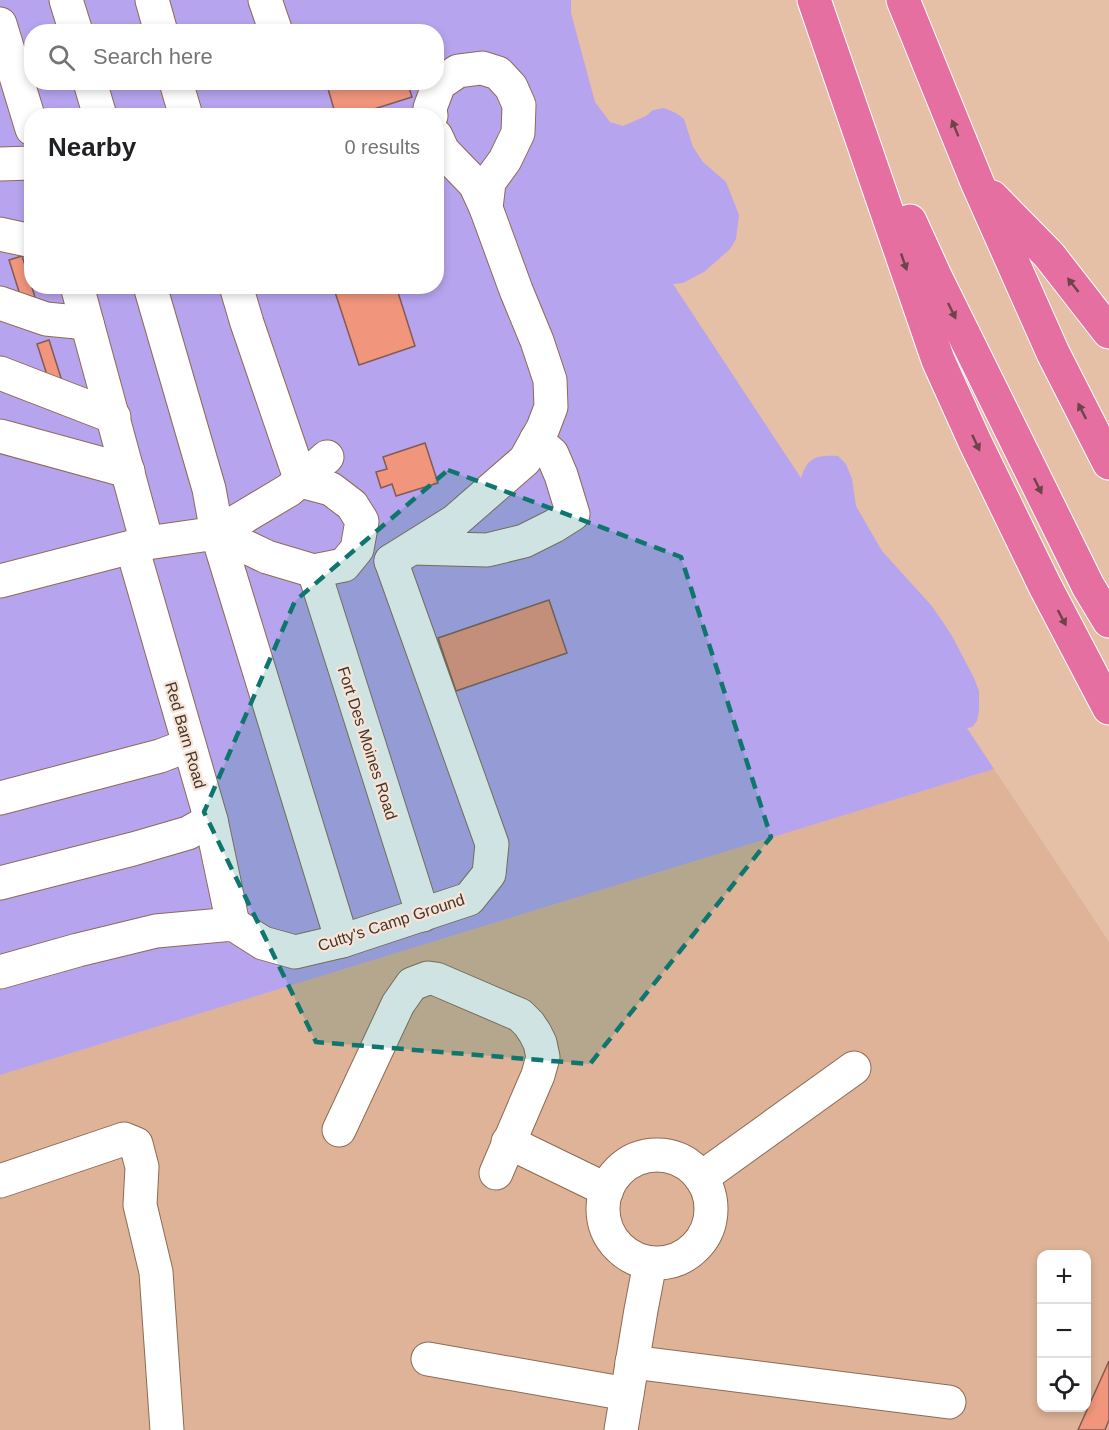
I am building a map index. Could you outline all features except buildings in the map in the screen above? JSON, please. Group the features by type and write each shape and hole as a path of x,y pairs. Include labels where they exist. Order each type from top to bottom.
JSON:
{"highway":[{"path":"903,0 977,182 1053,353 1109,463"},
{"path":"819,14 936,278 1088,586 1109,621"},
{"path":"819,14 938,360 1045,586 1109,708"},
{"path":"977,182 1049,255 1109,332"}],"street":[{"path":"66,0 74,24"},
{"path":"152,0 159,24"},
{"path":"265,0 273,24"},
{"path":"0,24 19,113"},
{"path":"444,81 458,71 482,68 498,73 511,87 519,105 518,133 505,160 489,182 486,208"},
{"path":"92,90 98,108"},
{"path":"178,90 184,108"},
{"path":"430,108 437,90"},
{"path":"402,554 455,521 525,460 552,407 550,380 486,208 475,184 444,153"},
{"path":"0,164 24,163"},
{"path":"0,234 24,238"},
{"name":"Red Barn Road","path":"79,294 129,471 140,545 189,745 211,820 233,924"},
{"path":"152,294 209,489 218,533 342,941"},
{"path":"238,294 302,481"},
{"path":"0,303 46,319 87,322"},
{"path":"0,373 114,417"},
{"path":"0,436 129,471"},
{"path":"357,549 402,554 487,550 524,541 554,526 573,514 552,454 536,440"},
{"path":"0,581 112,551 218,533 302,481 327,457"},
{"path":"218,533 267,557 314,571 344,564 357,549 362,521 352,504 331,489 302,481"},
{"name":"Cutty's Camp Ground","path":"233,924 263,943 295,952 342,941 469,899 489,874 492,844 402,554"},
{"name":"Fort Des Moines Road","path":"314,571 423,915"},
{"path":"0,798 160,756 189,745"},
{"path":"0,883 188,833 211,820"},
{"path":"0,972 78,950 156,932 233,924"},
{"path":"339,1130 398,1004 412,984 428,978 436,979 520,1015 536,1033 540,1043 543,1057 538,1075 496,1173"},
{"path":"701,1178 854,1068"},
{"path":"0,1181 124,1139 136,1144 142,1167 140,1205 156,1272 167,1430"},
{"path":"508,1142 607,1190"},
{"path":"665,1156 679,1160 701,1178 709,1194 711,1212 703,1237 685,1256 668,1262 650,1263 638,1260 628,1254 611,1237 604,1214 607,1190 614,1177 636,1159 665,1156"},
{"path":"621,1430 650,1263"},
{"path":"428,1359 629,1378 949,1402"}],"highlighted area":[{"path":"448,470 681,557 771,837 590,1064 316,1042 204,812 295,601"}],"shaded area":[{"path":"0,0 571,0 571,13 595,102 610,122 623,126 646,116 653,110 664,108 676,113 684,119 693,147 703,162 726,182 739,215 736,239 730,249 704,272 683,283 673,284 801,478 810,462 818,457 838,456 846,464 852,479 856,506 882,551 931,605 952,636 974,678 979,691 979,710 977,721 972,727 967,728 994,769 0,1075"},
{"path":"994,769 1109,942 1109,1430 0,1430 0,1075"}]}
